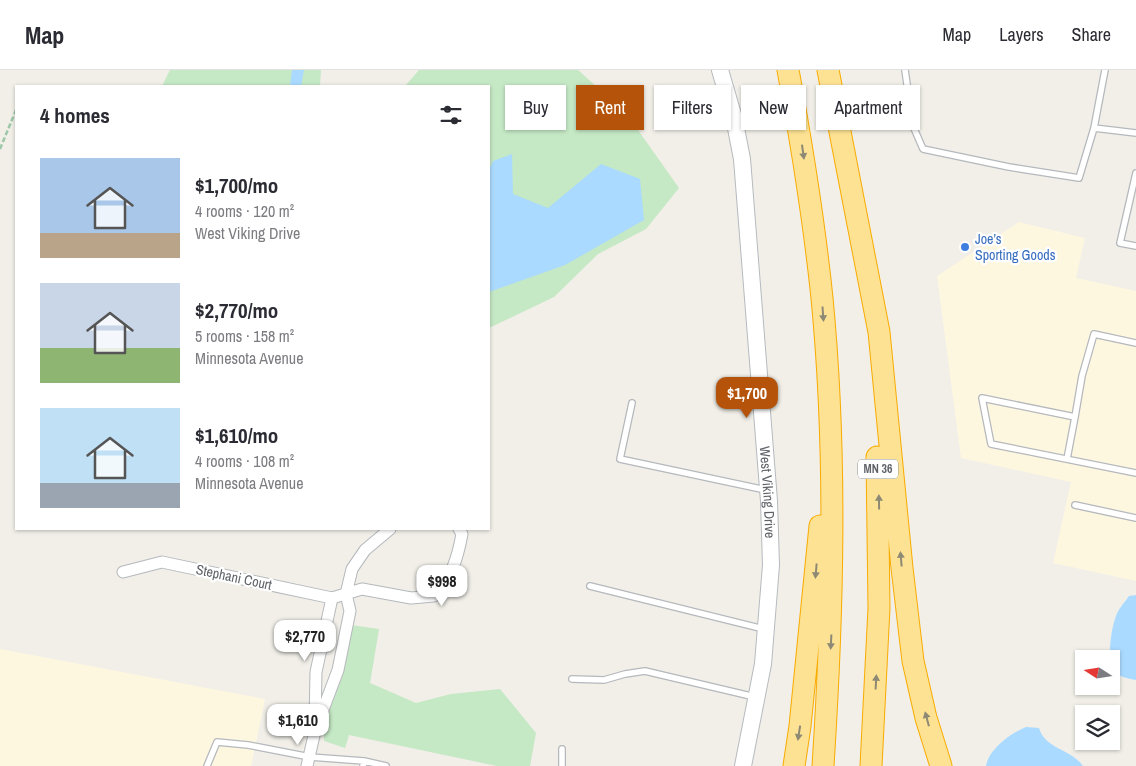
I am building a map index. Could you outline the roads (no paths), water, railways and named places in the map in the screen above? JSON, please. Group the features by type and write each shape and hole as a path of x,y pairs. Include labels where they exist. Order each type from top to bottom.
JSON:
{"highway":[{"path":"788,70 813,221 822,298 828,401 832,493 832,590 824,766"},
{"name":"MN 36","path":"828,70 847,173 866,304 879,475 879,608 871,766"},
{"path":"847,173 879,332 902,568 914,661 926,718 941,766"},
{"path":"794,766 800,726 819,541 828,401"}],"street":[{"name":"West Viking Drive","path":"720,70 734,118 742,160 768,491 771,565 766,630 757,697 742,766"},
{"path":"308,761 315,731 340,661 350,611 346,594 352,569 365,550 389,530"},
{"name":"Stephani Court","path":"123,572 162,562 332,598 362,589 411,598 434,596 446,581 457,562 462,534 460,530"},
{"path":"315,731 316,672 332,598"}],"lane":[{"path":"905,70 913,126 923,149 1009,167 1079,178 1094,128 1105,70"},
{"path":"1094,128 1136,133"},
{"path":"1136,173 1120,243 1136,246"},
{"path":"1067,459 1082,376 1094,334 1136,343"},
{"path":"1075,417 982,398 991,444 1136,474"},
{"path":"632,403 620,459 768,491"},
{"path":"1075,505 1136,518"},
{"path":"590,586 766,630"},
{"path":"572,679 604,680 645,671 757,697"},
{"path":"207,766 217,742 248,745 308,761 386,766"},
{"path":"562,749 562,766"}],"water":[{"path":"292,70 304,70 301,85 290,85"},
{"path":"512,154 513,194 548,208 601,164 640,179 644,220 565,265 490,292 490,168 493,161"},
{"path":"1136,595 1136,680 1120,675 1120,650 1110,650 1112,629 1117,613 1129,596"},
{"path":"1026,727 1039,728 1042,735 1052,745 1078,760 1083,766 986,766 991,754 1002,742"}],"place":[{"name":"Joe’s Sporting Goods","path":"965,247"}]}
